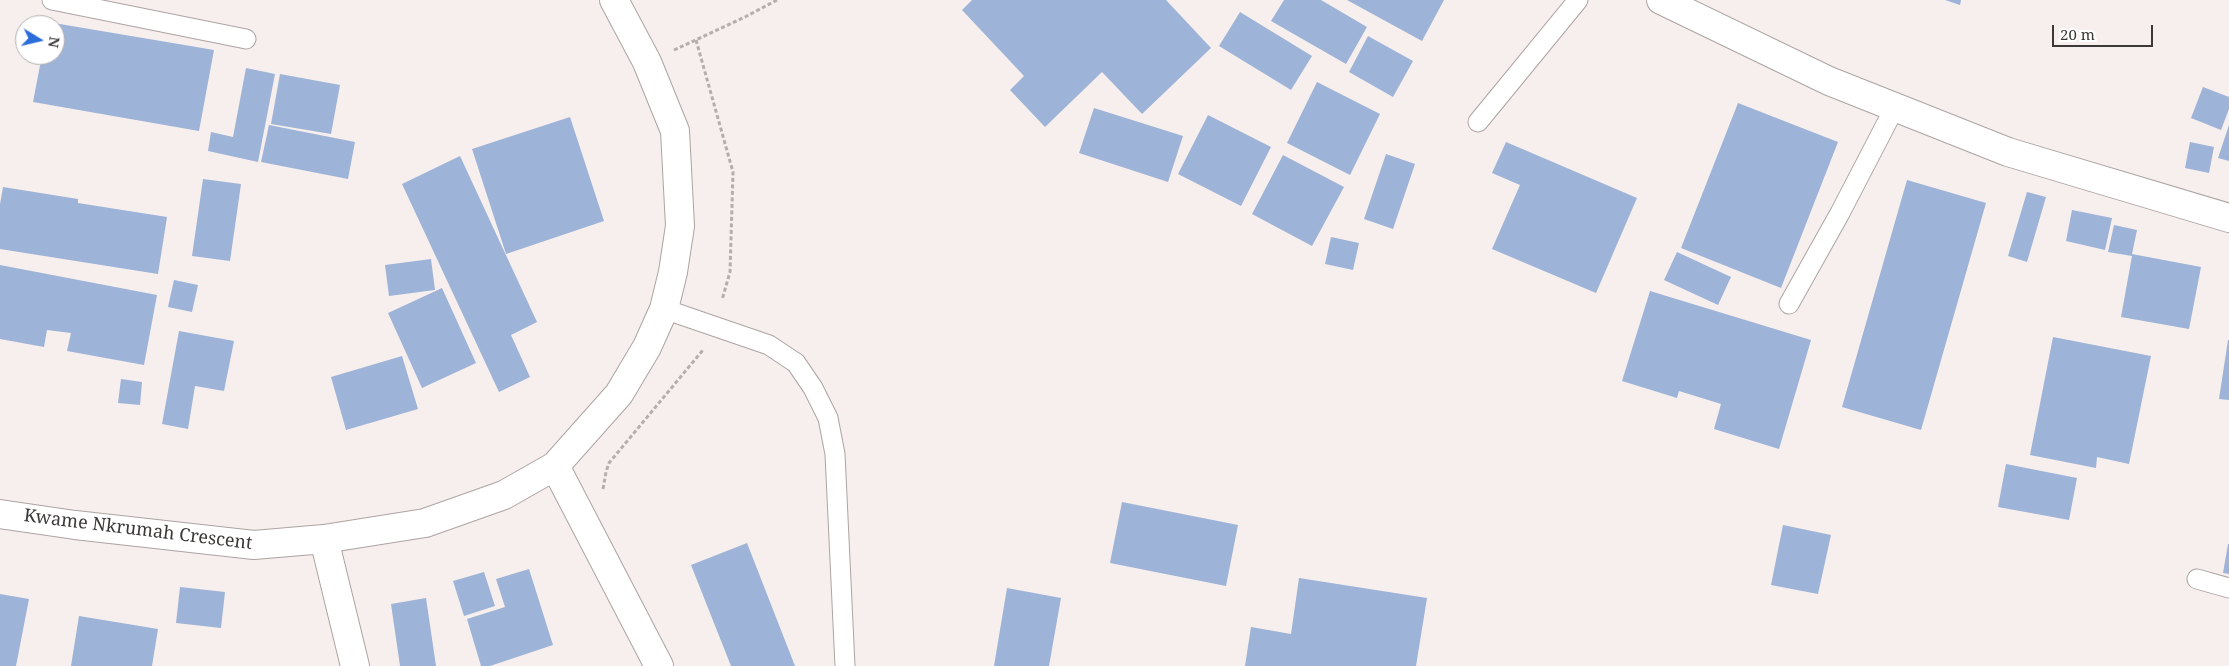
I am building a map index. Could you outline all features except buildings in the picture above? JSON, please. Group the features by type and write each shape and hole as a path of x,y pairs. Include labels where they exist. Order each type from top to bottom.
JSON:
{"street":[{"name":"Kwame Nkrumah Crescent","path":"0,514 75,525 254,545 324,539 425,523 504,494 555,466 619,394 647,347 664,309 674,272 680,226 675,131 647,62 614,0"},
{"path":"1661,0 1829,81 2008,152 2229,218"},
{"path":"555,466 659,666"},
{"path":"324,539 355,666"}],"lane":[{"path":"52,0 246,39"},
{"path":"1478,122 1578,0"},
{"path":"1789,304 1840,213 1895,107"},
{"path":"664,309 769,344 796,363 813,388 828,418 835,454 845,666"},
{"path":"2197,579 2229,588"}],"path":[{"path":"647,62 745,17 777,0"}]}
